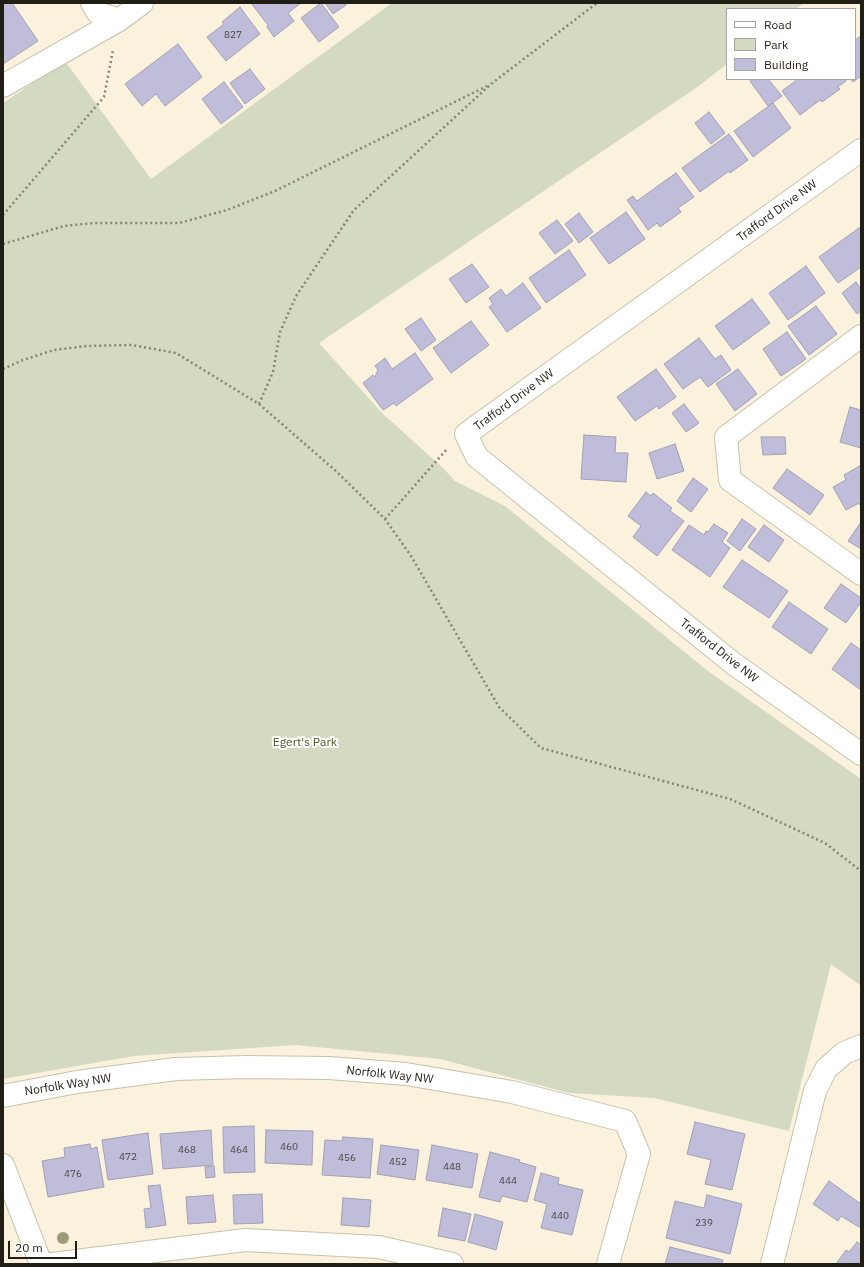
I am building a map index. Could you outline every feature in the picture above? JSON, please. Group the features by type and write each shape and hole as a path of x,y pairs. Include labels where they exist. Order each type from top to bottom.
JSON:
{"street":[{"path":"92,3 98,14 119,20"},
{"path":"3,86 119,20 142,3"},
{"name":"Trafford Drive NW","path":"861,150 466,434 477,457 489,467 734,664 861,754"},
{"path":"861,336 726,437 730,480 861,574"},
{"path":"772,1264 815,1091 826,1069 844,1053 861,1046"},
{"name":"Norfolk Way NW","path":"3,1096 77,1082 176,1069 246,1067 329,1068 406,1074 512,1092 625,1121 639,1154 608,1264"},
{"path":"3,1165 41,1264"},
{"path":"52,1264 245,1240 379,1247 452,1264"}],"path":[{"path":"259,404 273,372 280,332 296,296 354,210 491,84 597,3"},
{"path":"3,215 104,97 119,20"},
{"path":"3,244 64,226 94,224 179,223 227,210 275,191 491,84"},
{"path":"3,369 23,360 54,350 86,346 132,346 176,353 259,404 337,472 385,519 412,556 499,707 541,748 730,799 825,843 861,871"},
{"path":"385,519 446,449 466,434"}],"green space":[{"name":"Egert's Park","path":"392,3 804,3 797,8 726,8 726,65 696,88 319,343 383,414 443,468 455,481 505,506 708,671 861,779 861,986 831,964 789,1131 654,1098 569,1093 440,1059 296,1045 134,1056 3,1079 3,103 65,61 151,179"}],"building":[{"path":"12,3 38,41 3,64 3,4"},
{"path":"251,3 301,3 288,13 294,21 274,37 267,27 268,25"},
{"path":"321,3 339,27 319,42 301,18"},
{"path":"325,3 345,3 346,5 333,14"},
{"path":"240,7 260,34 226,61 207,37 224,24 222,22"},
{"path":"861,36 861,76 856,80 856,39"},
{"path":"178,44 202,77 165,106 156,94 142,106 125,84"},
{"path":"250,69 265,89 245,104 230,83"},
{"path":"769,80 782,96 768,106 750,81"},
{"path":"797,80 846,81 838,87 840,89 822,102 820,100 800,115 782,91"},
{"path":"224,82 243,107 221,124 202,99"},
{"path":"773,103 791,128 753,157 734,131"},
{"path":"709,112 725,133 711,144 695,123"},
{"path":"729,134 748,160 730,173 729,171 700,192 682,168"},
{"path":"676,173 694,197 678,208 681,212 660,227 657,223 648,230 627,200 633,196 637,201"},
{"path":"626,212 645,239 609,264 590,238"},
{"path":"579,213 593,232 579,243 565,224"},
{"path":"557,220 573,241 555,254 539,233"},
{"path":"859,228 861,231 861,267 838,283 819,257"},
{"path":"569,250 586,275 546,303 529,278"},
{"path":"472,264 489,287 466,303 449,279"},
{"path":"806,266 825,293 788,320 769,293"},
{"path":"856,282 861,289 861,311 857,314 842,293"},
{"path":"523,283 541,308 507,332 489,307 493,304 489,298 501,289 506,296"},
{"path":"752,299 770,323 733,350 715,326"},
{"path":"816,306 837,334 809,355 788,326"},
{"path":"421,318 436,340 421,351 405,329"},
{"path":"471,321 489,345 451,373 433,348"},
{"path":"787,332 806,359 781,376 763,349"},
{"path":"699,338 715,359 721,355 731,370 708,387 700,377 683,389 664,364"},
{"path":"415,353 433,379 396,406 394,403 383,410 363,383 373,375 375,377 378,370 375,366 385,358 392,369"},
{"path":"656,369 676,397 659,409 657,406 635,421 617,397"},
{"path":"738,369 757,394 735,411 716,384"},
{"path":"684,404 699,423 686,432 672,413"},
{"path":"850,407 861,410 861,448 840,442"},
{"path":"584,435 616,437 615,453 628,453 626,482 581,479"},
{"path":"761,437 785,437 786,454 763,455"},
{"path":"675,444 684,471 657,479 649,453"},
{"path":"861,465 861,507 859,503 846,510 833,487 846,480 844,475"},
{"path":"787,469 824,495 810,515 773,488"},
{"path":"693,478 708,489 691,512 677,501"},
{"path":"646,492 651,496 653,493 672,508 670,511 684,521 657,556 633,537 641,526 628,516"},
{"path":"742,519 756,529 740,551 727,541"},
{"path":"861,522 861,549 848,541"},
{"path":"714,524 728,533 722,542 730,548 710,577 672,550 689,525 704,535 706,531 708,532"},
{"path":"764,525 784,540 769,562 748,547"},
{"path":"742,560 788,591 769,618 723,587"},
{"path":"841,584 861,598 861,602 846,623 824,608"},
{"path":"789,602 828,629 811,654 772,627"},
{"path":"851,643 861,650 861,690 832,669"},
{"path":"695,1122 745,1134 732,1190 705,1184 711,1160 687,1154"},
{"path":"254,1126 255,1172 224,1173 223,1127"},
{"path":"211,1130 213,1165 163,1169 160,1134"},
{"path":"266,1130 313,1131 312,1165 265,1163"},
{"path":"148,1133 153,1174 108,1180 102,1140"},
{"path":"343,1137 373,1139 370,1178 322,1175 325,1140 342,1141"},
{"path":"90,1144 91,1149 97,1147 104,1187 48,1197 42,1161 65,1157 64,1148"},
{"path":"381,1145 419,1150 415,1180 377,1174"},
{"path":"432,1145 478,1154 472,1188 426,1180"},
{"path":"490,1152 520,1160 519,1162 536,1167 527,1202 502,1196 500,1202 479,1197"},
{"path":"214,1166 215,1177 206,1178 205,1167"},
{"path":"541,1173 559,1178 558,1184 583,1190 572,1235 541,1228 547,1204 534,1200"},
{"path":"829,1181 861,1204 861,1227 841,1216 838,1221 813,1204"},
{"path":"160,1185 166,1225 146,1228 144,1209 151,1208 148,1186"},
{"path":"262,1194 263,1223 234,1224 233,1195"},
{"path":"213,1195 216,1222 188,1224 186,1197"},
{"path":"707,1195 742,1204 730,1254 666,1238 675,1201 704,1208"},
{"path":"343,1198 371,1200 369,1227 341,1225"},
{"path":"443,1208 471,1214 465,1241 438,1236"},
{"path":"475,1214 503,1222 496,1250 468,1242"},
{"path":"857,1242 861,1245 861,1264 836,1264 846,1250 849,1252"},
{"path":"670,1247 723,1260 722,1264 665,1264"}]}
